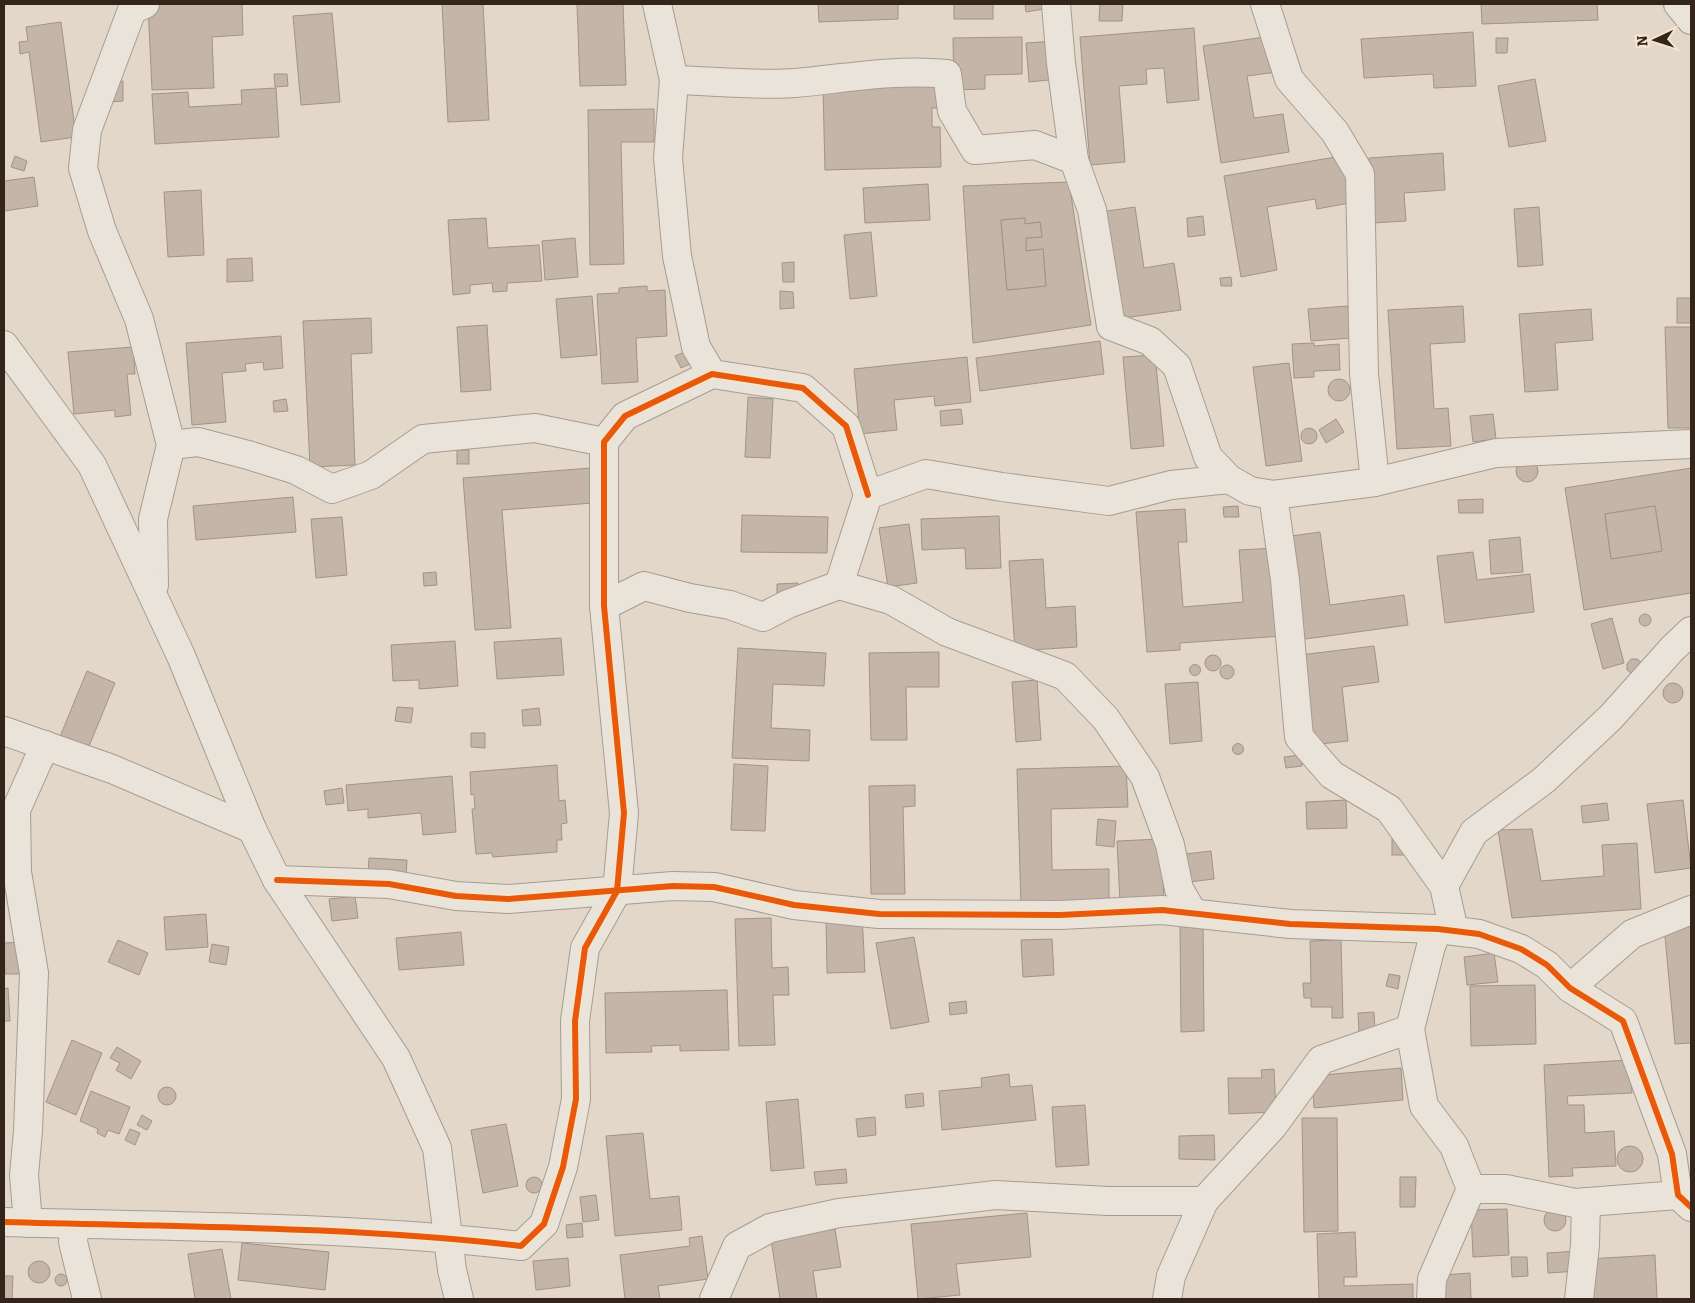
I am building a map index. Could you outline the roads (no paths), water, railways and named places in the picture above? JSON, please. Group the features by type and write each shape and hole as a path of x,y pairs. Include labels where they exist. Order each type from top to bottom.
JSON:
{"street":[{"path":"145,4 132,10 87,130 83,168 102,231 139,319 171,445 153,519 154,585 150,588"},
{"path":"657,4 674,80 668,158 677,256 696,347 712,374"},
{"path":"1056,4 1061,63 1074,160 1092,210 1112,326 1150,341 1177,366 1208,456 1229,479 1250,491 1273,495 1375,482 1496,453 1691,444"},
{"path":"1265,4 1289,79 1335,132 1360,174 1364,374 1375,482"},
{"path":"1678,4 1691,20"},
{"path":"674,80 794,83 852,75 923,72 947,74 952,111 975,150 1036,146 1074,160"},
{"path":"4,345 92,465 182,656 252,829 277,880 396,1058 437,1148 452,1270 459,1299"},
{"path":"44,745 16,810 17,872 15,922 34,973 28,1131 24,1175 16,1222 448,1237 521,1246 544,1224 563,1168 576,1099 575,1021 585,948 617,891 624,813 604,606 604,442 625,416 712,374 803,388 846,426 868,496 839,585"},
{"path":"171,445 198,442 248,455 296,470 332,489 371,474 423,439 535,428 604,442"},
{"path":"868,496 926,474 1002,487 1109,501 1171,485 1229,479"},
{"path":"1273,495 1286,580 1299,737 1332,775 1389,808 1444,886"},
{"path":"604,606 644,586 690,598 730,605 763,617 788,604 839,585 891,600 947,632 1065,676 1106,719 1145,777 1170,845 1179,889 1193,913"},
{"path":"1431,1299 1432,1279 1471,1189 1454,1146 1424,1106 1410,1029 1430,946 1446,930 1444,886 1474,832 1544,780 1611,716 1691,631"},
{"path":"4,731 112,769 252,829"},
{"path":"277,880 389,884 456,896 508,899 673,886 714,887 794,905 879,914 1060,915 1162,910 1290,924 1446,930 1479,934 1521,949 1547,965 1570,988 1623,1021 1672,1154 1685,1201 1575,1203 1506,1189 1471,1189"},
{"path":"1570,988 1632,934 1691,910"},
{"path":"1167,1299 1170,1276 1204,1201 1273,1126 1321,1060 1410,1029"},
{"path":"714,1299 737,1246 770,1228 838,1213 996,1194 1108,1201 1204,1201"},
{"path":"1579,1299 1585,1245 1586,1202"},
{"path":"75,1224 73,1242 87,1299"}]}
